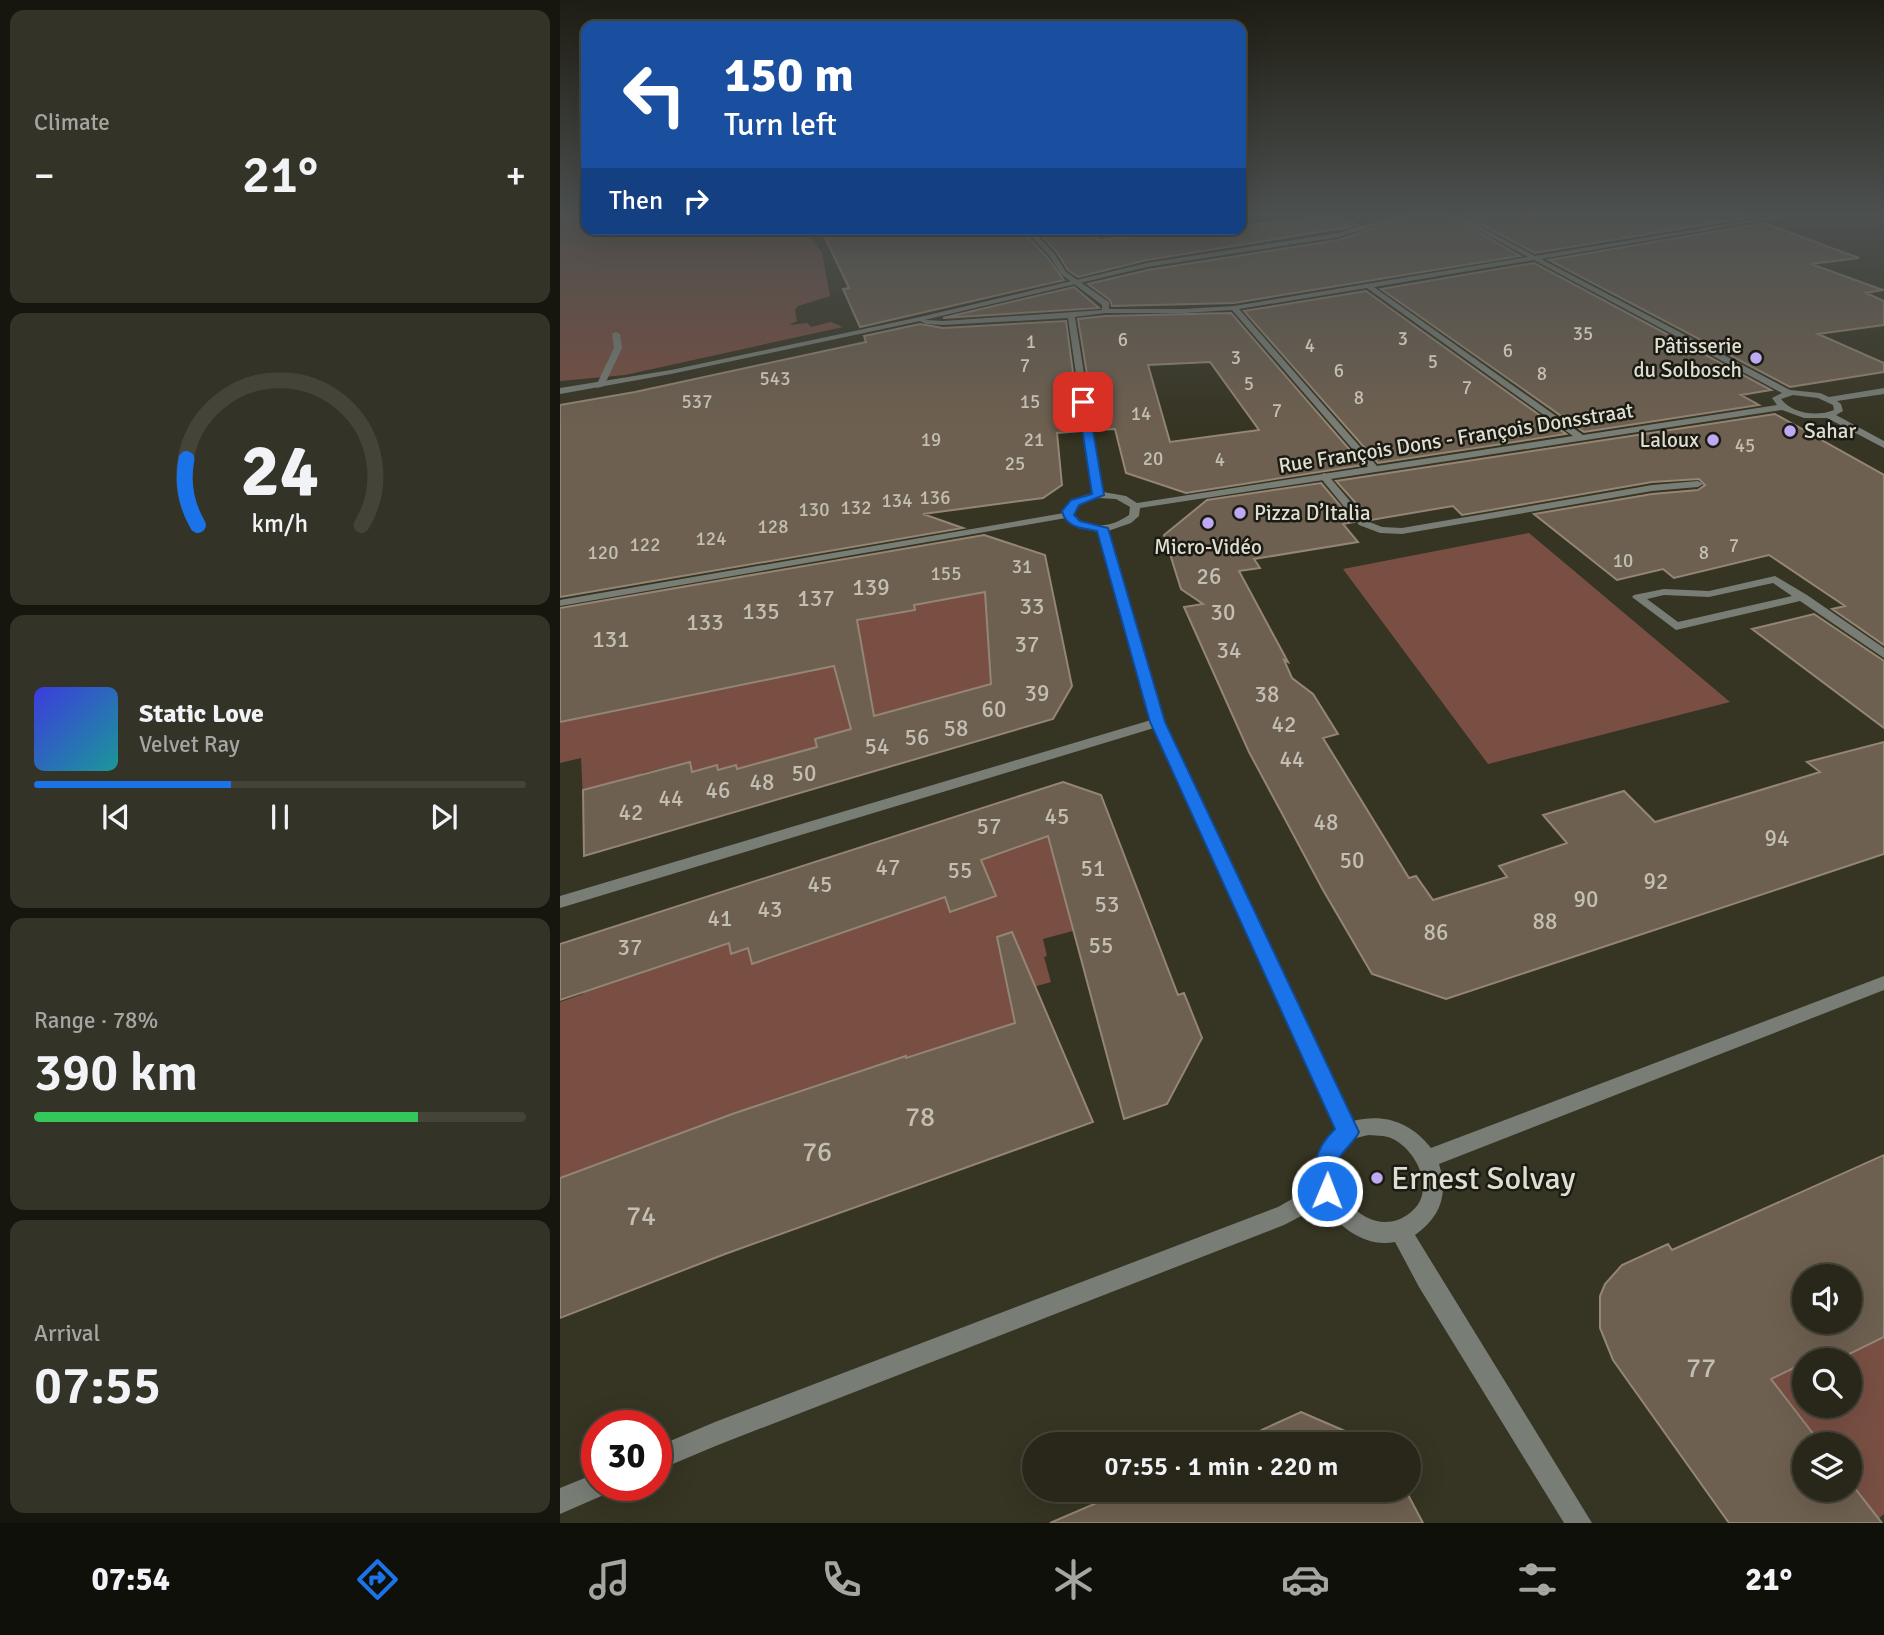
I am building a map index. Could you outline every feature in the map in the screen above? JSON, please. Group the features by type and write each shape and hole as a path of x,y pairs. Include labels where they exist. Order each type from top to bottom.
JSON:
{"street":[{"path":"560,391 600,386 920,319 1059,286"},
{"path":"1082,286 1106,304 1105,311"},
{"path":"920,319 943,323 1071,316 1105,311 1157,312 1234,308 1369,286"},
{"path":"1369,286 1580,437"},
{"path":"1587,286 1787,393"},
{"path":"1234,308 1374,468"},
{"path":"1071,316 1098,495"},
{"path":"600,386 618,348 616,334"},
{"path":"1884,391 1830,399 1809,393 1787,393 1776,398 1783,407 1805,414 1829,415 1884,444"},
{"path":"1829,415 1839,409 1830,399"},
{"name":"Rue François Dons - François Donsstraat","path":"1135,506 1783,407"},
{"path":"1324,476 1363,523 1380,530 1402,531 1652,488 1698,484"},
{"path":"1098,495 1125,498 1135,506 1134,516 1129,520 1102,528 1076,524 1068,515 1075,503 1098,495"},
{"path":"560,603 714,574 1068,515"},
{"path":"1102,528 1158,722 1348,1132"},
{"path":"1803,597 1676,626 1638,597 1664,592 1709,594 1775,579 1803,597 1884,654"},
{"path":"560,902 1158,722"},
{"path":"560,891 582,894"},
{"path":"1427,1159 1884,983"},
{"path":"1369,1126 1391,1129 1413,1140 1427,1159 1434,1180 1432,1202 1419,1220 1400,1230 1379,1232 1356,1225 1338,1211 1327,1191 1324,1168 1332,1147 1348,1132 1369,1126"},
{"path":"672,1452 1284,1215 1327,1191"},
{"path":"1400,1230 1427,1279 1579,1523"},
{"path":"560,1501 581,1492"}],"shaded area":[{"path":"560,286 828,286 830,296 798,306 795,310 797,321 789,325 807,323 811,327 831,322 843,327 625,375 560,381"},
{"path":"1529,533 1730,702 1488,764 1343,569"},
{"path":"1002,580 1021,675 850,724 851,729 818,750 780,761 778,757 737,769 736,765 718,770 716,765 692,772 690,762 642,773 643,777 630,786 583,800 581,758 560,763 560,722 864,659 856,607 915,610 914,605 934,601 932,592"},
{"path":"1045,829 1048,838 1054,837 1080,929 1043,939 1047,956 1044,957 1051,982 1009,994 1014,1018 1046,1030 962,1040 886,1063 560,1178 560,1002 583,994 584,982 632,965 634,976 727,935 731,954 938,879 950,912 996,896 981,860"},
{"path":"1884,1289 1884,1514 1878,1519 1862,1498 1862,1432 1812,1432 1801,1418 1862,1418 1862,1348 1823,1348 1838,1334 1862,1334 1862,1311"},
{"path":"1792,1363 1792,1406 1768,1375"}],"building":[{"path":"848,286 1038,286 860,327 843,289 849,288"},
{"path":"1091,286 1337,286 1234,303 1112,306 1110,300"},
{"path":"1398,286 1577,286 1771,390 1741,395 1759,405 1584,432 1381,289"},
{"path":"1598,286 1872,286 1883,290 1866,293 1884,301 1884,325 1818,334 1884,363 1884,372 1790,387"},
{"path":"1074,287 1099,308 943,318"},
{"path":"1366,291 1566,434 1378,463 1244,311"},
{"path":"1231,313 1363,465 1186,493 1126,473 1115,429 1096,430 1078,319","holes":["1210,362 1259,430 1170,442 1148,365"]},
{"path":"1066,321 1081,431 1057,433 1062,485 1043,498 923,514 963,528 560,597 560,405 635,392 866,342 864,336 920,324 943,328"},
{"path":"1775,414 1884,475 1884,645 1832,609 1845,606 1769,555 1674,578 1663,569 1617,580 1534,514 1652,494 1698,490 1705,485 1699,479 1652,482 1462,515 1453,506 1371,520 1336,481"},
{"path":"1321,483 1354,522 1343,524 1358,542 1254,559 1260,568 1239,571 1288,662 1284,660 1292,678 1313,694 1338,734 1323,738 1409,878 1416,876 1433,900 1507,877 1499,866 1567,843 1543,815 1624,791 1655,822 1820,772 1807,762 1884,742 1884,854 1446,999 1372,974 1323,890 1249,752 1184,607 1203,604 1181,589 1164,535 1207,500"},
{"path":"984,535 1045,555 1072,686 1053,719 584,856 583,790 690,762 692,772 717,765 718,770 736,765 737,769 817,747 815,739 851,729 834,666 560,722 560,608","holes":["985,592 991,684 874,716 857,620 915,610 914,605"]},
{"path":"1814,614 1884,661 1884,728 1752,629"},
{"path":"1063,782 1101,795 1178,995 1184,993 1202,1038 1167,1104 1124,1119 1048,836 981,860 996,896 950,912 945,897 752,964 748,948 731,954 729,943 560,1000 560,944"},
{"path":"1012,932 1093,1122 725,1254 560,1318 560,1178 735,1113 1015,1023 997,937"},
{"path":"1884,1155 1884,1337 1862,1348 1792,1348 1792,1369 1771,1379 1792,1406 1792,1418 1801,1418 1812,1432 1792,1432 1792,1502 1862,1502 1862,1497 1882,1523 1729,1523 1613,1360 1600,1328 1600,1296 1605,1284 1622,1265 1668,1244 1672,1250"},
{"path":"1301,1412 1347,1432 1257,1432"},
{"path":"1099,1502 1412,1502 1423,1523 1050,1523"}],"place":[{"name":"Pâtisserie du Solbosch","path":"1756,358"},
{"name":"Sahar","path":"1790,431"},
{"name":"Laloux","path":"1713,440"},
{"name":"Pizza D’Italia","path":"1240,513"},
{"name":"Micro-Vidéo","path":"1208,523"},
{"name":"Ernest Solvay","path":"1377,1178"}],"route":[{"path":"1083,402 1098,495 1075,503 1068,515 1076,524 1102,528 1158,722 1348,1132 1332,1147 1324,1168 1327,1191"}]}
